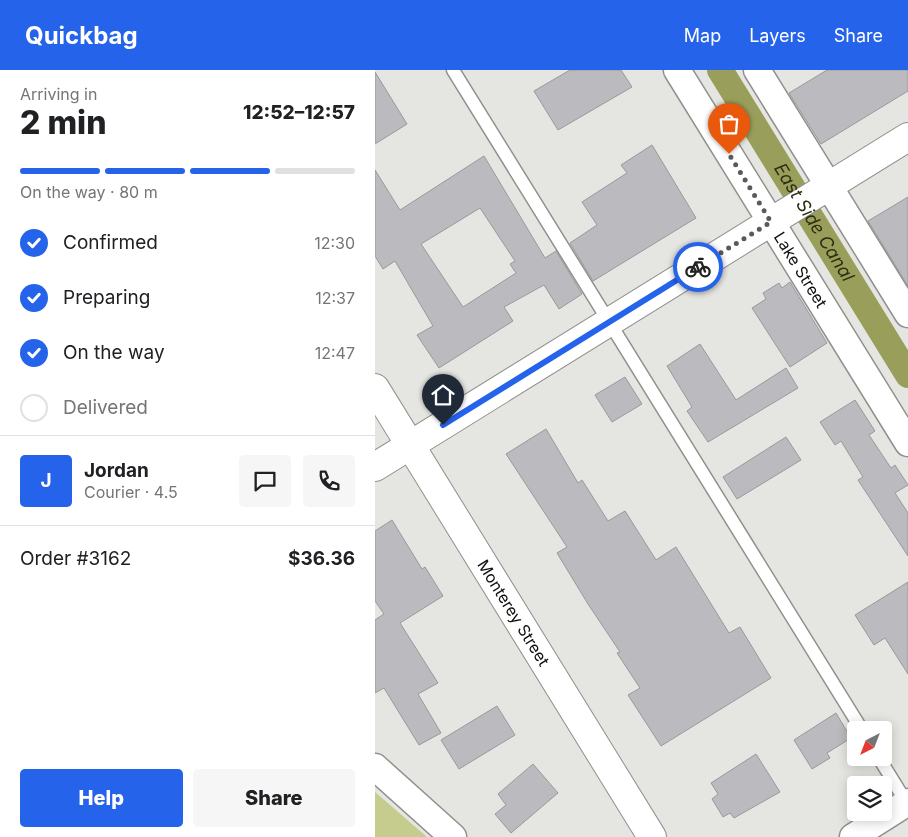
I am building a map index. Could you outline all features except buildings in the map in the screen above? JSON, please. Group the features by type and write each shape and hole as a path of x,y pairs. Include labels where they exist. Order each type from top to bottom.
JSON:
{"street":[{"name":"Lake Street","path":"677,70 908,443"},
{"path":"757,70 908,314"},
{"path":"375,467 908,137"},
{"name":"Monterey Street","path":"375,388 652,837"},
{"path":"375,767 453,837"},
{"path":"853,837 908,803"}],"lane":[{"path":"453,70 856,721"},
{"path":"884,766 908,803"}],"green space":[{"path":"375,792 427,837 375,837"}],"waterway":[{"name":"East Side Canal","path":"720,70 908,375"}],"way so far":[{"path":"698,267 771,222 729,154"}],"route":[{"path":"443,425 698,267"}]}
